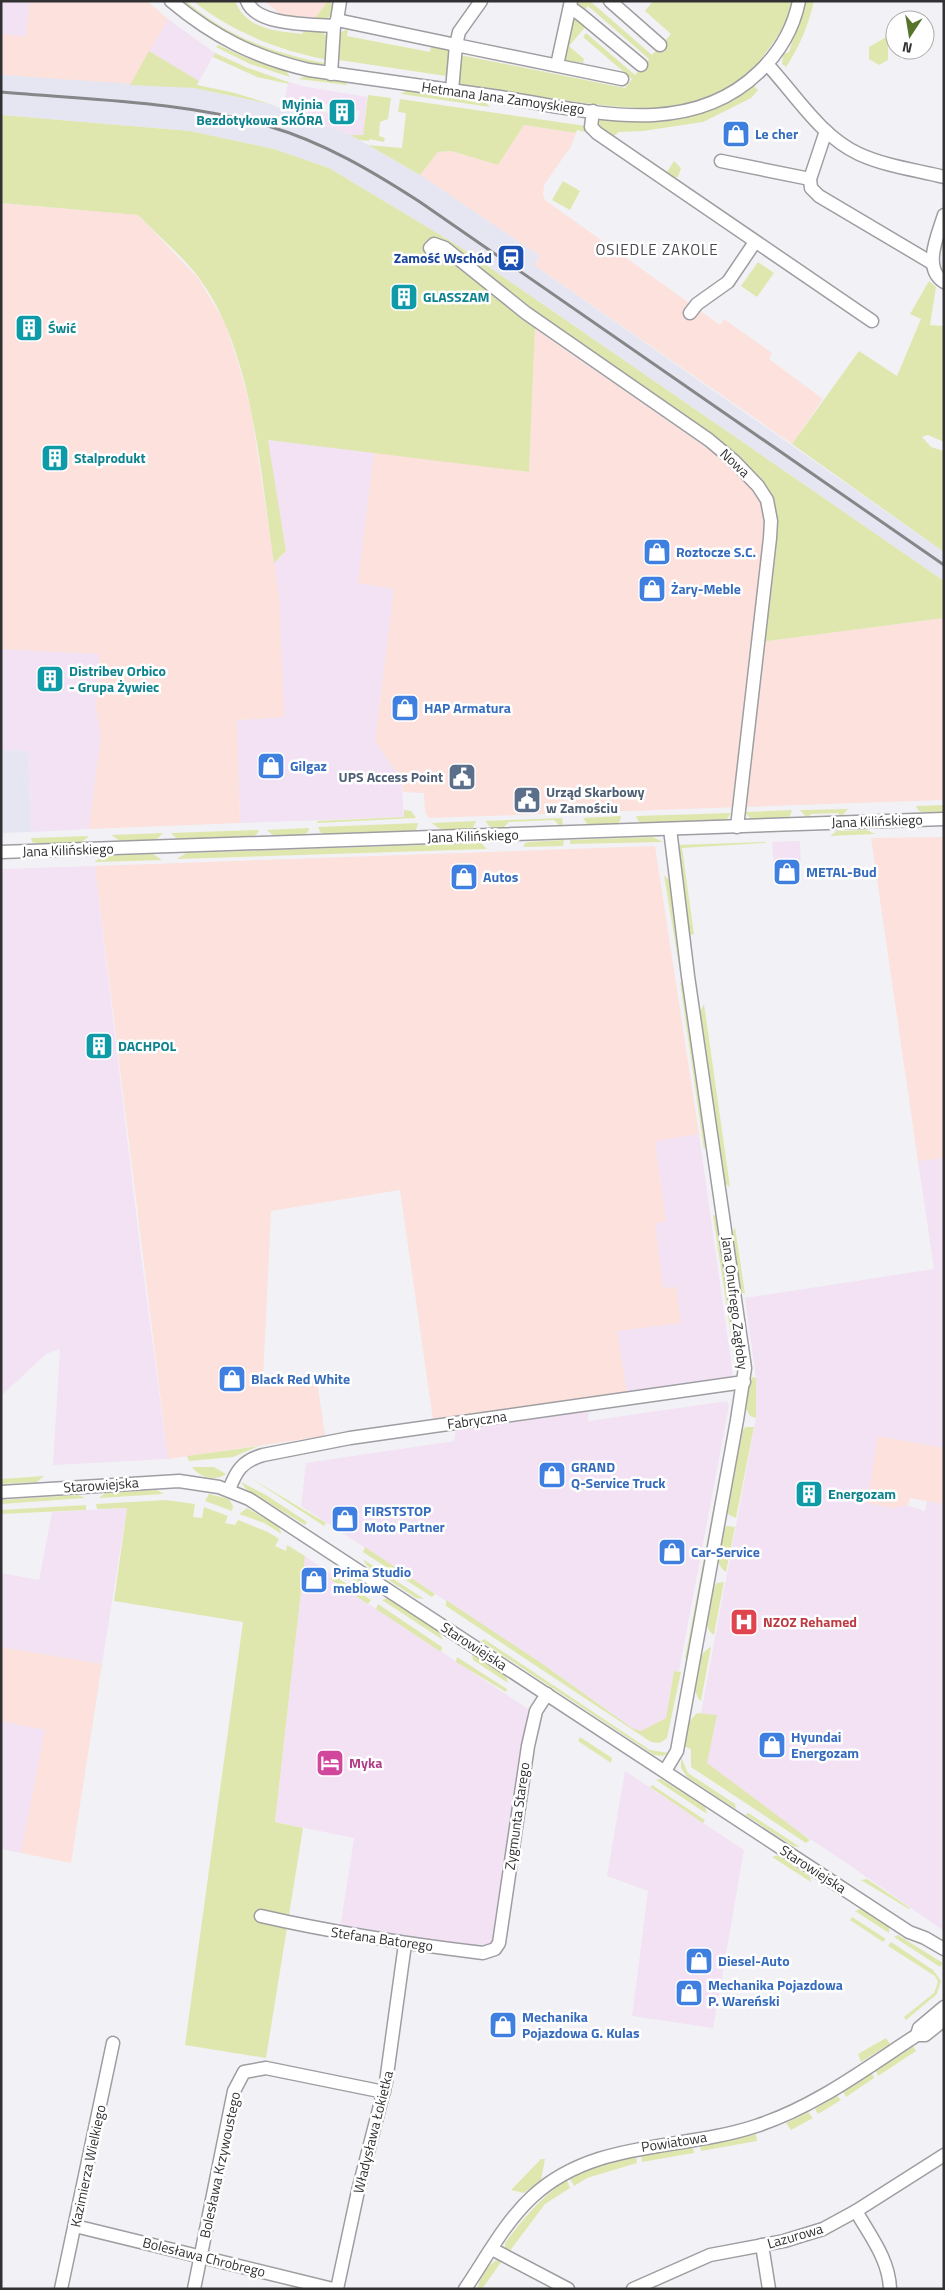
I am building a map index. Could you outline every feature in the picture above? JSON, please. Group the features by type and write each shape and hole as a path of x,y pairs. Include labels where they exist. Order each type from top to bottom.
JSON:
{"street":[{"name":"Hetmana Jana Zamoyskiego","path":"171,1 206,28 245,50 286,65 331,74 594,111 643,116 670,115 688,111 719,100 737,89 767,64 789,34 799,1"},
{"path":"247,1 254,11 265,18 336,23 557,65 622,80"},
{"path":"331,74 340,1"},
{"path":"452,90 459,32 482,1"},
{"path":"610,1 660,45"},
{"path":"557,65 570,4"},
{"path":"570,4 641,65"},
{"path":"767,64 826,131 852,150 867,157 944,177"},
{"path":"594,111 591,127 597,133 872,321"},
{"path":"826,131 810,179 811,188 819,196 932,263"},
{"path":"721,161 810,179"},
{"path":"944,215 932,263 936,275 944,282"},
{"path":"690,313 697,304 728,282 755,242"},
{"name":"Nowa","path":"430,248 434,244 445,248 526,313 709,440 742,469 767,500 770,513 770,538 737,827"},
{"name":"Jana Kilińskiego","path":"1,852 944,819"},
{"name":"Jana Onufrego Zagłoby","path":"665,1771 677,1750 744,1382 744,1353 688,976 670,829"},
{"name":"Fabryczna","path":"229,1490 240,1466 250,1459 263,1455 350,1438 744,1382"},
{"name":"Starowiejska","path":"1,1492 179,1481 229,1490 267,1510 909,1932 925,1938 944,1949"},
{"name":"Zygmunta Starego","path":"499,1943 528,1746 536,1711 547,1694"},
{"name":"Stefana Batorego","path":"261,1916 326,1931 405,1944 483,1953 495,1950 499,1943"},
{"name":"Starowiejska","path":"909,1932 920,1944 944,1958"},
{"name":"Władysława Łokietka","path":"337,2289 358,2191 384,2092 405,1944"},
{"name":"Powiatowa","path":"918,2035 919,2028 944,2007"},
{"name":"Powiatowa","path":"465,2289 511,2221 530,2198 575,2167 614,2154 735,2132 784,2116 811,2104 918,2035 925,2035 944,2020"},
{"name":"Kazimierza Wielkiego","path":"60,2289 114,2043"},
{"name":"Bolesława Krzywoustego","path":"194,2289 234,2092 244,2072 266,2068 384,2092"},
{"name":"Lazurowa","path":"633,2289 710,2255 810,2234 856,2211 944,2155"},
{"path":"856,2211 882,2256 888,2273 890,2289"},
{"name":"Bolesława Chrobrego","path":"75,2226 333,2289"},
{"path":"762,2245 769,2289"},
{"path":"492,2249 568,2289"}],"shaded area":[{"path":"1,1 30,1 26,37 1,34"},
{"path":"30,1 147,1 168,19 130,85 1,75 1,34 26,37"},
{"path":"265,1 328,1 315,18 282,16"},
{"path":"168,19 215,53 199,81 149,51"},
{"path":"1,75 194,88 270,104 350,135 420,175 540,256 534,265 944,552 944,581 457,245 329,168 274,149 190,131 1,115"},
{"path":"288,82 367,97 363,135 350,135 283,109","holes":["325,104 360,111 358,120 323,112"]},
{"path":"524,125 576,133 570,149 544,185 543,195 545,200 720,325 724,319 772,353 769,359 823,399 792,444 534,265 540,256 420,175 438,152 451,151 498,165"},
{"path":"1,203 138,215 198,278 224,321 251,410 279,596 284,717 237,720 240,823 89,829 101,736 96,708 99,654 1,649"},
{"path":"535,329 727,462 759,495 766,514 761,642 944,618 944,800 429,818 425,812 424,793 403,792 401,778 375,742 394,589 358,583 374,452 529,472"},
{"path":"267,440 374,452 358,583 394,589 375,741 401,778 404,817 240,823 237,720 283,717 279,596 274,563 286,551"},
{"path":"1,649 99,654 96,708 101,736 89,829 31,832 28,751 1,750"},
{"path":"1,750 28,751 31,832 1,833"},
{"path":"944,837 944,1158 918,1161 871,838"},
{"path":"800,841 801,865 774,866 772,842"},
{"name":"Black Red White","path":"655,846 699,1134 655,1141 666,1221 655,1224 663,1288 676,1287 681,1323 617,1331 627,1392 433,1420 400,1190 271,1211 263,1379 316,1373 325,1436 168,1459 95,866"},
{"path":"95,866 141,1255 168,1459 53,1465 60,1349 46,1354 1,1396 1,869"},
{"path":"699,1134 733,1376 627,1392 617,1331 681,1323 676,1287 663,1288 655,1224 666,1221 655,1140"},
{"path":"944,1158 944,1448 878,1436 892,1508 903,1504 925,1511 927,1501 944,1504 944,1931 842,1860 692,1761 756,1418 756,1378 745,1298 934,1269 918,1161"},
{"path":"727,1401 729,1406 679,1671 674,1671 666,1718 641,1731 632,1728 544,1665 301,1506 306,1463 454,1441 456,1429 589,1409 588,1421"},
{"path":"878,1436 944,1448 944,1504 910,1498 908,1505 892,1508 867,1503"},
{"path":"127,1508 102,1664 1,1647 1,1573 39,1580 52,1512"},
{"path":"305,1556 333,1575 331,1579 528,1709 492,1943 481,1946 345,1929 341,1923 354,1838 275,1822"},
{"path":"1,1647 102,1664 71,1863 21,1853 45,1730 1,1721"},
{"path":"1,1721 46,1730 21,1853 1,1849"},
{"path":"625,1771 744,1850 713,2028 632,2016 648,1891 607,1876"}],"green space":[{"path":"180,1 186,1 217,24 251,41 287,54 325,63 316,65 302,63 252,46 214,27"},
{"path":"193,1 235,1 240,11 247,18 273,30 302,34 305,28 322,31 329,40 328,60 292,51 257,39 224,22"},
{"path":"328,1 334,5 331,16 324,20 315,18"},
{"path":"577,1 590,1 652,55 671,34 645,11 653,1 793,1 789,15 779,33 767,51 746,74 724,90 700,101 648,108 620,107 458,85 460,55 625,88 632,79 583,37 586,33 635,75 649,59 588,6 584,11 578,6"},
{"path":"805,1 814,1 803,36 786,67 782,64 783,54 789,52"},
{"path":"575,17 587,25 569,46 584,59 583,63 562,60 573,18"},
{"path":"348,29 347,36 430,52 431,46 445,48 451,54 448,74 446,76 339,60 339,33"},
{"path":"885,38 885,60 888,60 879,65 869,59 869,47"},
{"path":"218,45 252,60 286,71 290,77 250,64 216,47"},
{"path":"149,51 199,81 197,85 235,93 270,104 194,88 130,85"},
{"path":"215,53 289,84 257,77 213,57"},
{"path":"305,76 347,82 347,85 299,79"},
{"path":"753,85 758,90 751,98 703,122 643,131 619,132 611,138 597,128 599,121 603,119 649,122 691,116 729,100"},
{"path":"407,90 484,101 490,107 401,94"},
{"path":"368,95 391,98 388,119 380,122 379,136 385,138 384,142 369,139 369,141 359,140 350,135 363,135"},
{"path":"400,99 586,126 585,132 577,130 576,133 524,125 498,165 451,151 438,152 420,175 368,145 402,148 406,113 398,112"},
{"path":"1,115 190,131 274,149 329,168 457,245 944,581 944,618 761,642 773,543 760,483 541,320 535,329 529,472 268,440 286,551 274,563 259,453 243,377 232,341 217,308 199,278 177,253 138,215 1,203"},
{"path":"674,161 681,168 678,177 673,178 665,175"},
{"path":"563,181 580,191 570,210 552,200"},
{"path":"758,262 774,273 757,297 741,286"},
{"path":"929,281 936,287 930,325 944,326 944,442 928,435 922,437 931,447 944,451 944,552 792,444 859,351 897,376 921,319 910,314"},
{"path":"944,805 944,813 931,814 921,812 916,806"},
{"path":"848,809 841,817 838,813 811,814 807,818 800,810"},
{"path":"404,810 411,811 416,818 317,823 317,821 404,817"},
{"path":"792,810 790,816 785,819 751,819 744,812"},
{"path":"731,813 727,819 722,821 642,823 638,821 636,816"},
{"path":"621,816 620,821 615,825 588,825 583,818"},
{"path":"562,818 563,826 560,826 554,820 509,822 503,828 490,827 485,821"},
{"path":"476,821 473,828 463,831 441,829 432,823"},
{"path":"418,823 416,830 410,832 324,834 320,832 318,827"},
{"path":"309,828 308,832 303,835 274,836 267,830"},
{"path":"259,830 253,837 177,839 171,833"},
{"path":"867,830 875,834 830,836 837,831"},
{"path":"163,833 156,840 120,841 111,835"},
{"path":"89,836 82,842 38,844 32,842 31,838"},
{"path":"653,837 663,842 570,844 570,840"},
{"path":"564,840 563,846 523,847 525,843 529,842"},
{"path":"765,842 682,848 694,934 689,935 676,845"},
{"path":"481,843 487,849 177,859 186,853"},
{"path":"153,854 162,860 95,862 101,856"},
{"path":"664,875 671,882 682,969 680,972"},
{"path":"680,982 684,985 707,1143 704,1150"},
{"path":"704,1004 730,1187 724,1183 700,1012"},
{"path":"713,1215 717,1216 738,1358 735,1362"},
{"path":"735,1227 745,1294 739,1291 732,1235"},
{"path":"753,1377 756,1378 756,1418 750,1416 745,1407 749,1380"},
{"path":"746,1427 754,1427 736,1518 729,1515 726,1509 741,1431"},
{"path":"259,1446 233,1457 189,1461 187,1456"},
{"path":"192,1467 214,1467 226,1474 217,1478 207,1477"},
{"path":"44,1476 37,1482 1,1484 1,1479"},
{"path":"249,1477 326,1523 324,1526"},
{"path":"241,1482 266,1495 307,1522 305,1525 246,1489"},
{"path":"157,1490 164,1494 99,1498 105,1493"},
{"path":"209,1494 229,1499 233,1506 232,1511 205,1501"},
{"path":"78,1495 85,1498 1,1504 1,1500"},
{"path":"715,1499 716,1507 689,1657 685,1659"},
{"path":"166,1500 195,1504 193,1517 202,1518 204,1507 228,1516 225,1523 235,1525 238,1520 268,1532 279,1539 275,1546 286,1551 287,1545 305,1556 275,1822 303,1828 266,2058 185,2045 243,1622 114,1601 127,1508 97,1509 96,1504"},
{"path":"86,1505 86,1510 1,1514 1,1510"},
{"path":"247,1508 278,1526 282,1534 264,1523 239,1514"},
{"path":"727,1526 735,1527 726,1572 719,1563 718,1552 724,1529"},
{"path":"365,1547 435,1594 432,1597 363,1552"},
{"path":"363,1559 424,1599 416,1598 367,1566"},
{"path":"338,1566 370,1586 373,1594 333,1567"},
{"path":"333,1575 371,1600 368,1604 330,1579"},
{"path":"724,1582 714,1635 707,1627 708,1610 715,1586 717,1583"},
{"path":"387,1598 439,1632 443,1640 382,1600"},
{"path":"446,1600 544,1665 632,1728 641,1731 666,1718 674,1671 681,1672 667,1738 660,1743 651,1742 446,1606"},
{"path":"378,1604 442,1647 441,1652 376,1609"},
{"path":"484,1639 650,1750 669,1753 662,1756 654,1755 481,1641"},
{"path":"711,1647 701,1701 697,1696 694,1681 701,1656"},
{"path":"472,1654 506,1676 508,1683 473,1660"},
{"path":"457,1657 507,1689 506,1692 456,1662"},
{"path":"697,1713 717,1715 707,1763 810,1840 806,1843 691,1767 691,1749 684,1746 688,1723"},
{"path":"580,1737 612,1758 611,1763 578,1741"},
{"path":"681,1757 688,1773 735,1804 736,1809 687,1777 681,1768"},
{"path":"661,1779 705,1807 707,1814 656,1780"},
{"path":"652,1785 705,1820 703,1823 650,1787"},
{"path":"748,1813 800,1847 793,1846 745,1815"},
{"path":"778,1855 810,1877 811,1882 772,1857"},
{"path":"867,1879 910,1908 861,1880"},
{"path":"861,1909 889,1927 889,1933 855,1911"},
{"path":"852,1917 886,1939 883,1942 850,1920"},
{"path":"898,1935 943,1963 940,1967 894,1937"},
{"path":"891,1942 933,1970 941,1981 937,1994 906,2020 904,2017 934,1993 938,1982 935,1976 888,1946"},
{"path":"886,2038 890,2044 861,2062 858,2054"},
{"path":"913,2046 916,2051 878,2076 876,2071"},
{"path":"872,2073 874,2078 846,2097 843,2092"},
{"path":"836,2095 841,2100 818,2114 815,2109"},
{"path":"808,2112 813,2118 791,2130 786,2123"},
{"path":"756,2134 757,2141 701,2151 700,2146"},
{"path":"693,2147 694,2153 642,2162 641,2155"},
{"path":"636,2156 637,2163 587,2178 574,2186 570,2179 587,2169"},
{"path":"541,2159 545,2159 541,2180 524,2193 511,2190"},
{"path":"567,2180 570,2188 545,2204 509,2252 505,2248 505,2243 519,2225 541,2201"},
{"path":"497,2260 502,2261 482,2289 478,2289 484,2273"}],"railway":[{"path":"1,92 169,106 203,111 268,126 308,140 347,158 420,202 944,565"}],"place":[{"name":"Myjnia Bezdotykowa SKÓRA","path":"342,112"},
{"name":"Le cher","path":"736,134"},
{"name":"Zamość Wschód","path":"511,258"},
{"name":"GLASSZAM","path":"404,297"},
{"name":"Świć","path":"29,328"},
{"name":"Stalprodukt","path":"55,458"},
{"name":"Roztocze S.C.","path":"657,552"},
{"name":"Żary-Meble","path":"652,589"},
{"name":"Distribev Orbico - Grupa Żywiec","path":"50,679"},
{"name":"HAP Armatura","path":"405,708"},
{"name":"Gilgaz","path":"271,766"},
{"name":"UPS Access Point","path":"462,777"},
{"name":"Urząd Skarbowy w Zamościu","path":"527,800"},
{"name":"METAL-Bud","path":"787,872"},
{"name":"Autos","path":"464,877"},
{"name":"DACHPOL","path":"99,1046"},
{"name":"Black Red White","path":"232,1379"},
{"name":"GRAND Q-Service Truck","path":"552,1475"},
{"name":"Energozam","path":"809,1494"},
{"name":"FIRSTSTOP Moto Partner","path":"345,1519"},
{"name":"Car-Service","path":"672,1552"},
{"name":"Prima Studio meblowe","path":"314,1580"},
{"name":"NZOZ Rehamed","path":"744,1622"},
{"name":"Hyundai Energozam","path":"772,1745"},
{"name":"Myka","path":"330,1763"},
{"name":"Diesel-Auto","path":"699,1961"},
{"name":"Mechanika Pojazdowa P. Wareński","path":"689,1993"},
{"name":"Mechanika Pojazdowa G. Kulas","path":"503,2025"}],"district":[{"name":"OSIEDLE ZAKOLE","path":"657,250"}]}
